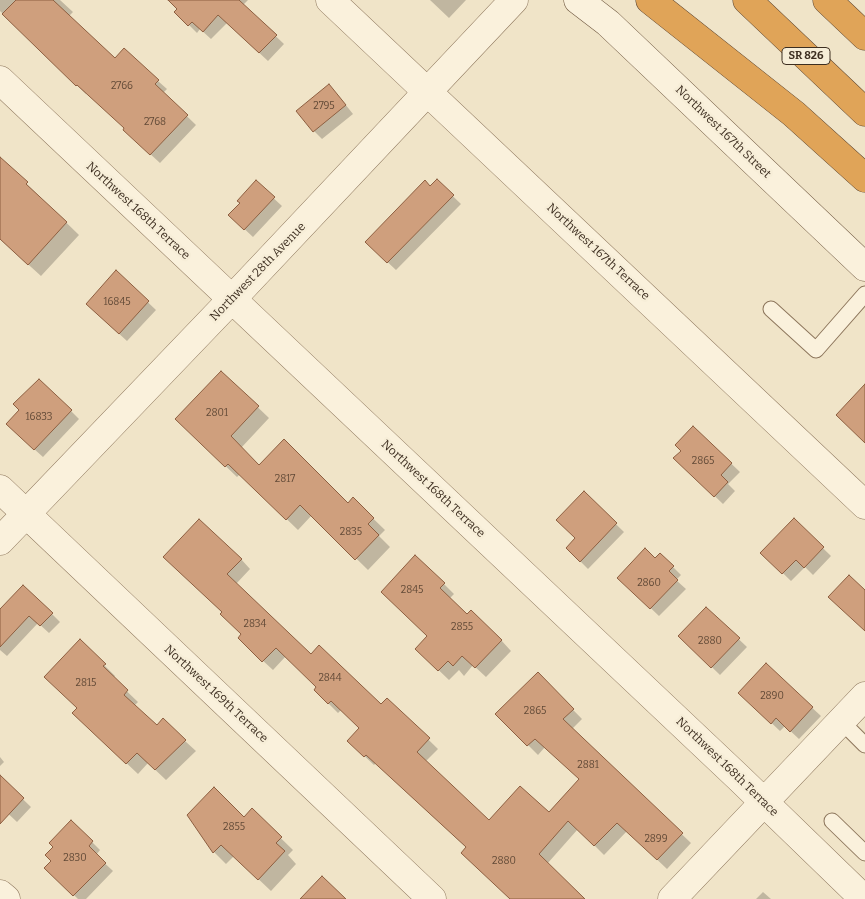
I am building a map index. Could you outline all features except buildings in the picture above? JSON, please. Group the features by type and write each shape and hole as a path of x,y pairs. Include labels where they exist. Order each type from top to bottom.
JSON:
{"highway":[{"path":"650,0 794,114 865,178"},
{"name":"SR 826","path":"747,0 865,112"},
{"path":"827,0 865,36"}],"street":[{"name":"Northwest 167th Terrace","path":"330,0 865,505"},
{"name":"Northwest 28th Avenue","path":"0,541 429,92 514,0"},
{"name":"Northwest 167th Street","path":"578,0 608,23 865,267"},
{"name":"Northwest 168th Terrace","path":"0,80 764,801 864,899"},
{"name":"Northwest 169th Terrace","path":"0,489 432,899"},
{"path":"672,899 840,720 865,696"},
{"path":"0,894 6,899"}],"lane":[{"path":"772,309 816,350 865,294"},
{"path":"840,720 865,745"},
{"path":"832,820 865,853"}]}
